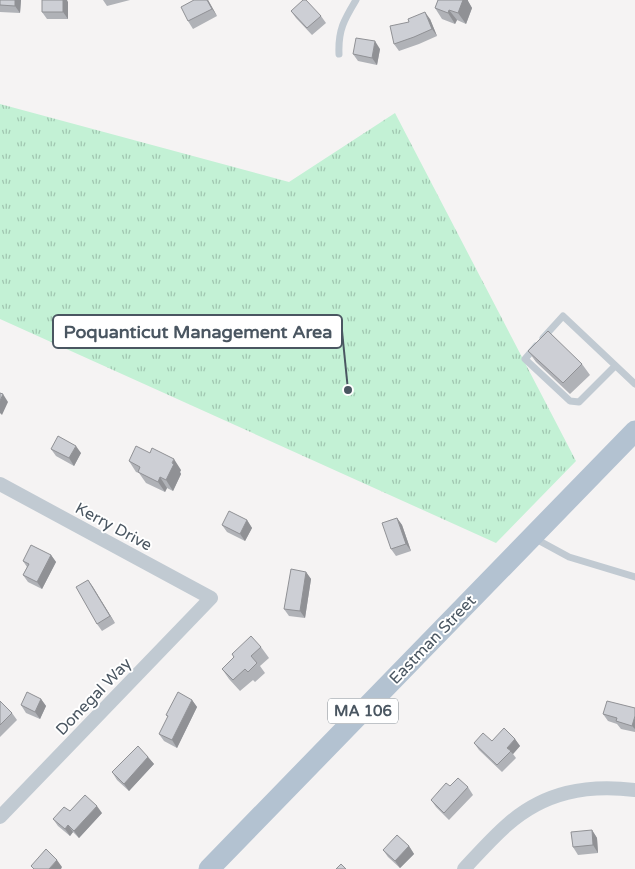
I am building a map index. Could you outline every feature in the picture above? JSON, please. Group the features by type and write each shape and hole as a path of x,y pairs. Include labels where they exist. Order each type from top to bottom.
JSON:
{"main road":[{"name":"Eastman Street","path":"209,869 635,431"}],"street":[{"name":"Kerry Drive","path":"0,484 211,598"},
{"name":"Donegal Way","path":"0,817 211,598"},
{"path":"464,869 507,825 523,812 554,796 592,789 635,790"}],"lane":[{"path":"339,54 338,43 342,26 356,0"},
{"path":"615,366 579,402 570,401 525,359 563,316 635,384"},
{"path":"532,536 569,557 635,577"}],"green space":[{"path":"0,104 289,182 395,113 576,461 496,543 0,319"}],"building":[{"path":"0,0 15,0 15,6 0,5"},
{"path":"42,0 63,0 63,12 42,12"},
{"path":"194,0 207,0 212,9 188,21 181,7"},
{"path":"303,0 306,0 321,16 307,28 291,11"},
{"path":"438,0 463,0 458,13 449,10 448,13 435,8"},
{"path":"425,12 432,29 394,44 390,26 409,22 408,19"},
{"path":"356,38 375,41 372,58 353,54"},
{"path":"548,331 582,364 563,383 528,351"},
{"path":"58,436 76,446 69,458 51,449"},
{"path":"136,446 150,453 152,448 174,459 172,463 174,464 166,480 160,477 158,482 138,472 140,467 129,461"},
{"path":"229,511 247,520 240,534 222,525"},
{"path":"397,518 406,544 391,549 382,523"},
{"path":"31,545 51,555 37,582 23,575 29,564 23,561"},
{"path":"291,569 306,572 300,611 284,609"},
{"path":"88,580 110,616 97,624 76,587"},
{"path":"251,636 261,647 251,656 257,663 248,672 245,669 233,680 222,669 234,657 232,654"},
{"path":"27,692 41,699 35,712 21,705"},
{"path":"178,692 192,700 172,740 159,734"},
{"path":"0,701 12,713 0,725"},
{"path":"607,701 635,708 632,726 616,721 617,718 603,714"},
{"path":"504,728 515,739 507,748 511,751 497,765 474,743 483,733 492,741"},
{"path":"138,746 148,757 124,784 112,772"},
{"path":"458,778 468,787 444,813 431,800 446,783 450,786"},
{"path":"85,795 97,806 74,831 68,825 65,829 53,819 64,807 70,811"},
{"path":"592,830 593,845 573,847 571,832"},
{"path":"397,835 409,846 395,861 383,850"},
{"path":"46,849 57,860 49,869 34,869 31,866"},
{"path":"341,864 346,869 336,869"}],"place":[{"name":"Poquanticut Management Area","path":"348,390"}]}
